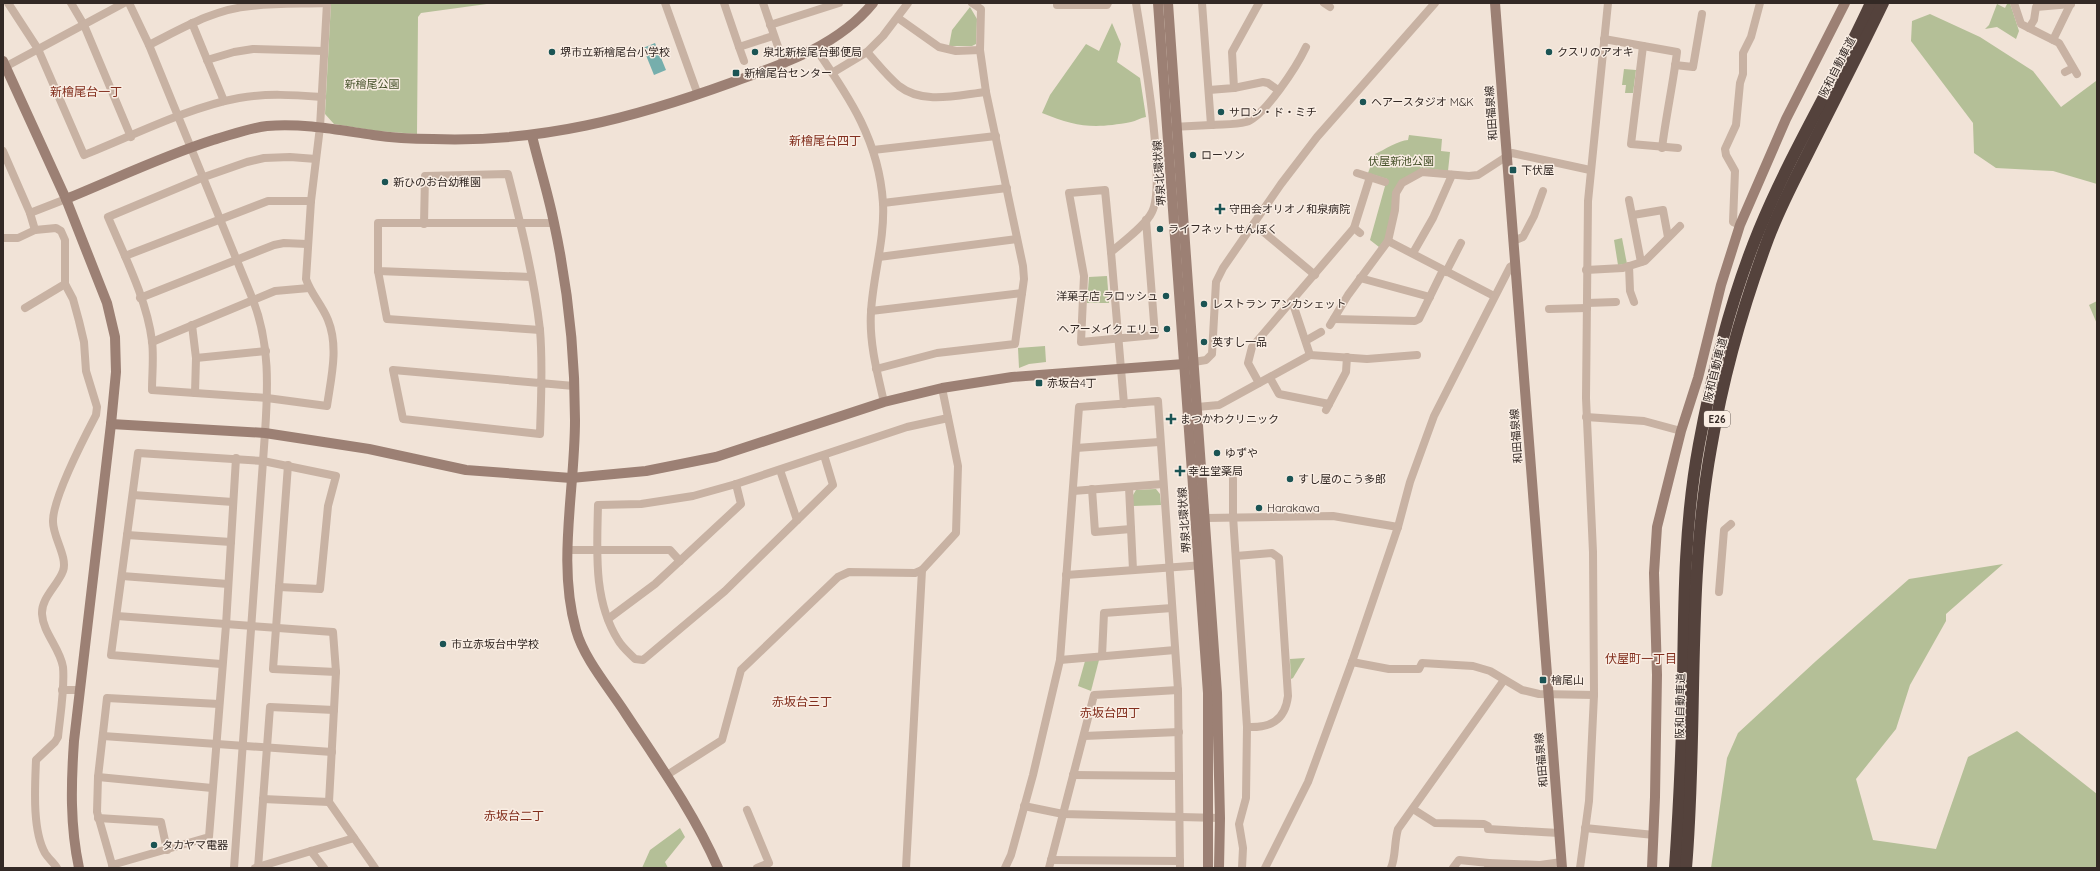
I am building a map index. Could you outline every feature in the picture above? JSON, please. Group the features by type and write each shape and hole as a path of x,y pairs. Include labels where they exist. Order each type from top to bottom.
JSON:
{"highway":[{"name":"阪和自動車道","path":"1675,868 1682,716 1684,588 1688,531 1698,445 1716,366 1732,308 1758,232 1780,184 1871,3"},
{"name":"阪和自動車道","path":"1686,868 1694,718 1695,593 1699,540 1710,449 1728,367 1744,310 1768,238 1789,191 1883,3"}],"street":[{"path":"8,3 38,49 84,155 178,117 224,101 270,94 322,96"},
{"path":"71,3 84,25 131,137"},
{"path":"79,868 73,836 71,783 80,690 112,424 116,372 115,337 107,303 66,199 4,65 38,49 124,3"},
{"path":"129,3 149,45 178,117 192,147 253,300 260,318 266,351 267,398 265,433 234,868"},
{"path":"149,45 192,23 223,12 250,6 327,3 320,127 307,244 306,279 309,288 328,318 332,333 332,366 327,406 267,398 152,390 152,342 148,322 125,256 108,217 204,177 247,162 264,158 316,159"},
{"path":"665,3 698,95"},
{"path":"724,3 744,61"},
{"path":"763,3 773,36 784,64"},
{"path":"770,25 839,3"},
{"path":"30,213 192,147 249,129 284,125 320,127 377,135 433,139 477,139 532,136 585,127 636,115 698,95 784,64 816,49 837,35 873,3"},
{"path":"832,73 867,52 898,18 908,3"},
{"path":"876,370 937,353 1015,344 1022,293 1023,266 986,92 980,50 981,9 972,3"},
{"path":"1057,3 1057,5 1107,5 1108,3"},
{"path":"1111,252 1146,220 1152,213 1157,200 1154,133 1136,3"},
{"name":"堺泉北環状線","path":"1158,3 1172,127"},
{"name":"堺泉北環状線","path":"1168,3 1172,127 1204,565 1217,693 1220,818 1219,868"},
{"path":"1202,3 1211,125"},
{"path":"1234,88 1232,52 1259,3"},
{"name":"和田福泉線","path":"1495,3 1562,865"},
{"path":"1580,868 1590,786 1594,695 1593,552 1586,417 1586,270 1590,170 1608,3"},
{"path":"1740,225 1733,222 1735,171 1726,155 1725,149 1736,125 1740,83 1743,74 1743,53 1751,38 1760,3"},
{"path":"1652,868 1657,675 1654,551 1657,527 1681,431 1698,378 1720,285 1740,225 1786,119 1845,3"},
{"path":"2014,3 2021,24 2059,43 2075,71 2065,72"},
{"path":"112,424 265,433 369,449 466,470 572,478 646,471 716,457 884,402 942,388 1012,377 1121,369 1206,360 1212,354 1216,282 1223,268 1281,184 1317,137 1431,4"},
{"path":"2029,28 2034,20 2036,7 2071,4"},
{"path":"2053,40 2071,4"},
{"path":"1676,65 1693,67 1702,34 1702,14"},
{"path":"898,18 939,47 956,51 980,50"},
{"path":"192,23 224,101"},
{"path":"739,47 773,36"},
{"path":"1604,39 1677,52 1662,148"},
{"path":"1643,46 1631,144 1662,148 1678,148"},
{"path":"1172,127 1245,122 1257,116 1278,90 1306,47"},
{"path":"208,60 234,52 253,49 324,51"},
{"path":"816,49 850,98 873,150 879,172 883,203 879,257 871,311 870,334 876,370 884,402"},
{"path":"867,52 898,86 919,96 934,98 986,92"},
{"path":"1209,90 1234,88 1263,82 1268,83 1278,90"},
{"path":"532,136 554,223 571,329 575,423 569,550 570,602 579,639 602,678 667,775 710,850 718,868"},
{"path":"873,150 996,136"},
{"path":"3,151 30,213 35,230"},
{"path":"1461,243 1419,319 1411,322 1332,322 1360,278 1388,241 1395,210 1396,193 1402,183 1422,172 1452,175 1478,174 1512,153 1524,154 1562,165 1590,170"},
{"path":"1357,173 1385,182"},
{"path":"424,224 425,176 508,174 520,224 540,330 542,383 540,434 403,419 393,370 408,372 542,383 574,386"},
{"path":"1413,253 1433,218 1452,175"},
{"path":"1260,383 1248,362 1252,347 1315,275 1357,231 1370,177"},
{"path":"883,203 1007,188"},
{"path":"1124,404 1117,338 1106,190 1069,193 1084,276 1081,342 1117,338 1154,335 1146,220"},
{"path":"1513,241 1523,237 1534,216 1543,191"},
{"path":"1629,200 1642,262"},
{"path":"125,256 220,218 268,201 311,201"},
{"path":"1632,215 1663,210 1668,238"},
{"path":"540,330 387,319 378,271 378,224 554,223"},
{"path":"1254,224 1315,275"},
{"path":"1586,270 1629,266 1645,261 1680,226"},
{"path":"3,238 18,238 35,230 56,228 61,231 65,240 66,284 73,299 79,321 84,342 86,371 97,407 96,415 56,504 53,520 54,535 65,561 64,571 43,604 42,612 43,621 63,667 58,737 55,742 36,760 34,799 40,838 45,853 57,868"},
{"path":"879,257 1017,239"},
{"path":"1388,241 1494,296"},
{"path":"140,298 274,245 284,243 307,244"},
{"path":"1265,868 1308,782 1352,662 1398,527 1410,482 1434,416 1494,296 1510,267 1515,264"},
{"path":"1629,266 1630,290 1634,302"},
{"path":"378,271 531,278"},
{"path":"1360,278 1430,297"},
{"path":"25,308 66,284"},
{"path":"152,342 275,291 309,288"},
{"path":"871,311 1022,293"},
{"path":"1292,301 1307,340 1310,355"},
{"path":"1554,306 1616,302"},
{"path":"192,325 196,358 194,393"},
{"path":"1307,340 1321,332"},
{"path":"196,358 266,351"},
{"path":"1197,407 1219,405 1310,355 1367,359 1390,353 1416,355"},
{"path":"1270,378 1279,394 1328,406 1346,372 1347,357"},
{"name":"堺泉北環状線","path":"1189,363 1197,407 1206,518 1204,565 1208,693 1208,868"},
{"path":"667,775 722,740 741,670 838,577 849,572 908,573 922,570 956,532 958,466 942,388"},
{"path":"1005,868 1024,806 1060,660 1079,407 1158,401 1159,442 1178,690 1180,864 1050,864 1094,695 1178,690"},
{"path":"1586,417 1644,421 1681,431"},
{"path":"824,455 833,485 724,591 643,660 634,659 618,641 601,600 599,586 598,506 671,501 736,484 907,427 948,418"},
{"path":"1076,448 1159,442"},
{"path":"221,664 111,655 118,616 138,453 236,458 263,461 336,476 328,506 320,590 279,588"},
{"path":"219,704 107,698 98,777 98,818 112,867 209,837 219,704 221,664 226,625 236,458"},
{"path":"288,465 273,669 336,672"},
{"path":"780,470 797,520"},
{"path":"1233,479 1233,516 1247,727 1246,798 1239,824 1243,848 1242,868"},
{"path":"608,619 655,584 741,504 736,484"},
{"path":"1073,491 1163,484"},
{"path":"1128,487 1133,570"},
{"path":"1092,489 1095,532 1131,529"},
{"path":"133,495 233,502"},
{"path":"1206,518 1233,516 1333,516 1398,527"},
{"path":"1719,592 1724,530 1731,524"},
{"path":"127,535 231,542"},
{"path":"569,550 670,550 680,561"},
{"path":"1236,556 1272,553 1279,558 1288,696 1287,706 1274,722 1267,726 1247,727"},
{"path":"1066,575 1204,565"},
{"path":"906,868 922,570"},
{"path":"122,576 228,584"},
{"path":"1102,656 1104,613 1172,608"},
{"path":"118,616 334,632 336,672 329,802 375,868"},
{"path":"1060,660 1175,650"},
{"path":"1352,662 1389,668 1419,669 1422,663 1450,663 1490,671 1522,690 1548,695 1594,695"},
{"path":"1391,868 1394,839 1398,829 1414,809 1504,680"},
{"path":"62,690 80,690"},
{"path":"334,710 270,707 268,748 257,868 354,838"},
{"path":"1084,736 1179,732"},
{"path":"102,736 332,752"},
{"path":"1073,775 1180,776"},
{"path":"98,777 212,788"},
{"path":"263,800 329,802"},
{"path":"1024,806 1063,814 1220,818"},
{"path":"1414,809 1435,823 1484,824 1488,826 1488,829 1559,833"},
{"path":"747,810 769,863 757,868"},
{"path":"98,818 161,822 168,850"},
{"path":"1585,828 1654,835"},
{"path":"311,851 324,868"},
{"path":"1453,868 1458,860 1488,866 1562,865"}],"green space":[{"name":"新檜尾公園","path":"331,3 494,3 421,13 418,17 417,134 377,131 334,124 325,114"},
{"path":"2010,3 2019,31 2016,39 1997,27 1985,29 1989,25 1997,4 2005,8 2007,4"},
{"path":"970,7 977,19 976,44 972,46 949,46 952,30"},
{"path":"1930,14 1980,37 2033,71 2061,107 2096,81 2097,70 2097,184 2053,171 1996,168 1974,153 1973,123 1911,41 1912,21"},
{"path":"1112,23 1121,44 1117,62 1140,78 1146,117 1131,122 1096,126 1075,124 1042,113 1050,95 1086,44 1099,51"},
{"path":"1624,69 1636,70 1633,93 1625,93 1626,85 1622,85"},
{"name":"伏屋新池公園","path":"1409,135 1442,139 1441,151 1450,152 1448,171 1422,168 1400,182 1387,237 1379,247 1370,240 1387,179 1368,173 1375,154 1396,143 1408,140"},
{"path":"1622,238 1627,264 1618,265 1614,240"},
{"path":"1107,276 1109,303 1087,303 1089,277"},
{"path":"2097,301 2097,324 2089,305"},
{"path":"1045,346 1046,362 1029,364 1019,368 1018,348"},
{"path":"1156,489 1160,494 1161,505 1133,506 1133,495 1136,490"},
{"path":"2003,564 1946,614 1946,621 1910,685 1896,729 1856,779 1873,840 1936,849 1968,757 2017,731 2097,794 2097,868 1711,868 1727,758 1738,733 1816,661 1909,579"},
{"path":"1305,658 1293,678 1291,679 1290,659"},
{"path":"1099,660 1091,691 1078,686 1085,661"},
{"path":"680,828 685,837 665,862 668,868 642,868 650,850"}],"water":[{"path":"655,43 666,70 654,75 643,48"}],"place":[{"name":"堺市立新檜尾台小学校","path":"552,52"},
{"name":"泉北新桧尾台郵便局","path":"755,52"},
{"name":"クスリのアオキ","path":"1549,52"},
{"name":"新檜尾台センター","path":"736,73"},
{"name":"ヘアースタジオ M&K","path":"1363,102"},
{"name":"サロン・ド・ミチ","path":"1221,112"},
{"name":"ローソン","path":"1193,155"},
{"name":"下伏屋","path":"1513,170"},
{"name":"新ひのお台幼稚園","path":"385,182"},
{"name":"守田会オリオノ和泉病院","path":"1220,209"},
{"name":"ライフネットせんぼく","path":"1160,229"},
{"name":"洋菓子店 ラロッシュ","path":"1166,296"},
{"name":"レストラン アンカシェット","path":"1204,304"},
{"name":"ヘアーメイク エリュ","path":"1167,329"},
{"name":"英すし一品","path":"1204,342"},
{"name":"赤坂台4丁","path":"1039,383"},
{"name":"まつかわクリニック","path":"1171,419"},
{"name":"ゆずや","path":"1217,453"},
{"name":"幸生堂薬局","path":"1180,471"},
{"name":"すし屋のこう多郎","path":"1290,479"},
{"name":"Harakawa","path":"1259,508"},
{"name":"市立赤坂台中学校","path":"443,644"},
{"name":"檜尾山","path":"1543,680"},
{"name":"タカヤマ電器","path":"154,845"}],"district":[{"name":"新檜尾台一丁","path":"86,92"},
{"name":"新檜尾台四丁","path":"825,141"},
{"name":"伏屋町一丁目","path":"1641,659"},
{"name":"赤坂台三丁","path":"802,702"},
{"name":"赤坂台四丁","path":"1110,713"},
{"name":"赤坂台二丁","path":"514,816"}]}
